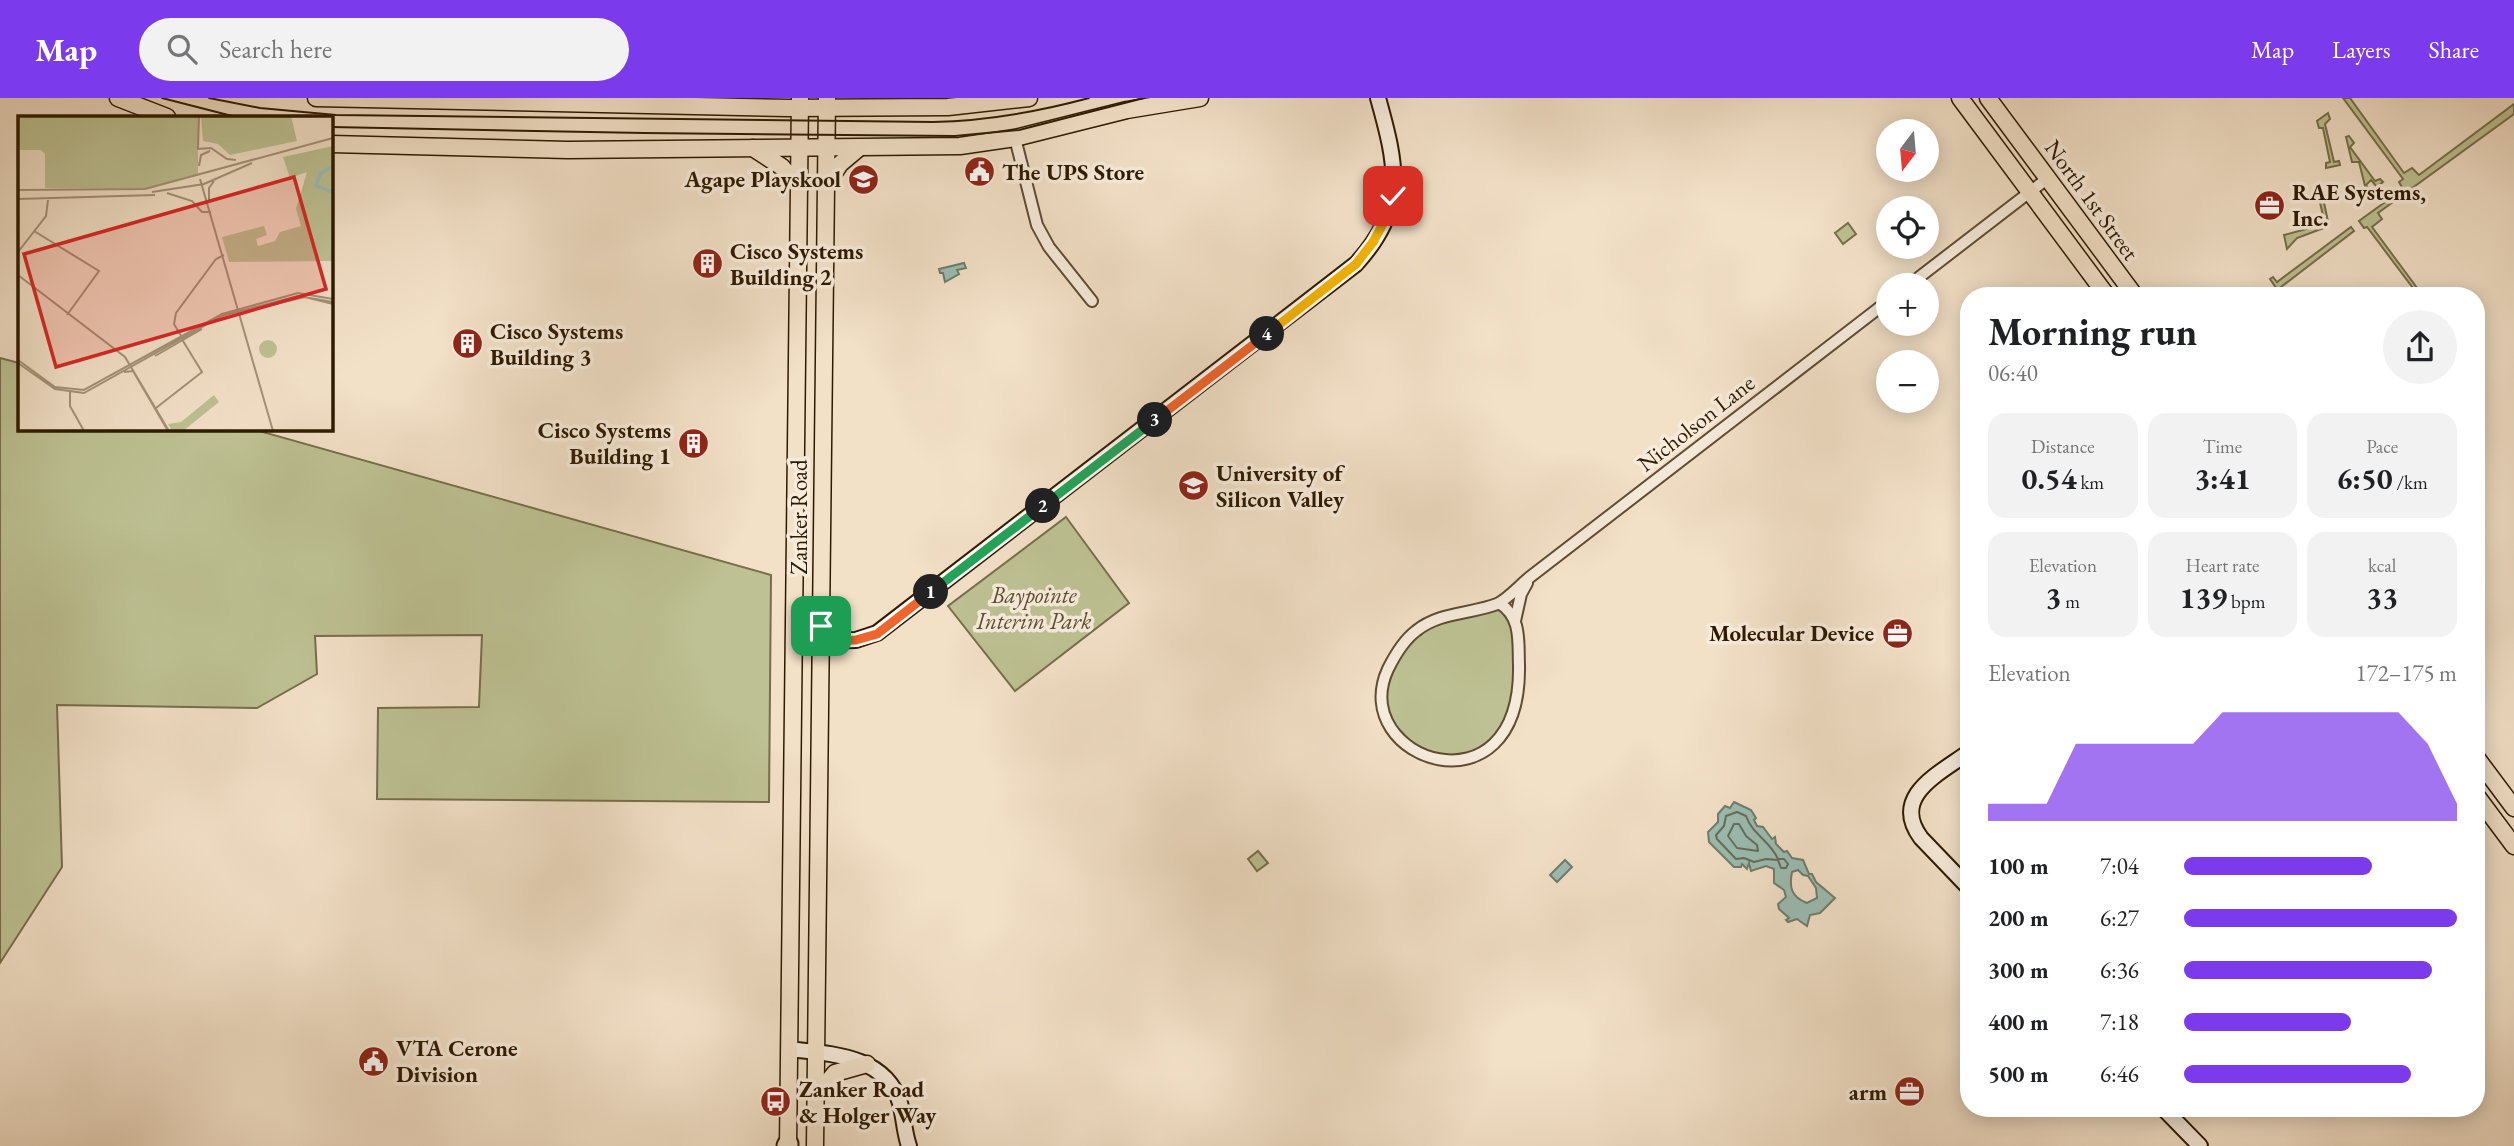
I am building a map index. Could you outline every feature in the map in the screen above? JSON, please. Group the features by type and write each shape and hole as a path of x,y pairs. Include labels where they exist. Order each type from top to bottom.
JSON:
{"main road":[{"path":"118,98 164,116"},
{"path":"316,98 756,107 800,103 865,107 948,107 1028,98"},
{"path":"756,107 774,98"},
{"path":"849,98 865,107"},
{"path":"332,145 568,150 960,146 1015,138 1126,110 1200,98"},
{"path":"794,642 856,640 877,634 1356,264 1379,233 1393,196 1395,175 1388,133 1378,98"},
{"name":"North 1st Street","path":"1960,98 2099,287"},
{"name":"North 1st Street","path":"1988,98 2128,287"},
{"name":"Zanker Road","path":"788,1145 800,103"},
{"name":"Zanker Road","path":"816,1146 827,103"},
{"path":"753,148 782,167 800,187"},
{"path":"826,185 841,164 859,148"},
{"path":"1960,759 1918,791 1910,810 1914,829 1960,879"},
{"path":"2485,769 2514,808"},
{"path":"2485,807 2514,846"},
{"path":"789,1049 852,1058 867,1064 883,1076 894,1089 899,1102 909,1146"},
{"path":"815,1099 835,1073 867,1064"},
{"path":"2173,1117 2200,1146"}],"street":[{"path":"1015,138 1037,225 1049,247 1092,301"},
{"path":"1925,273 2048,178"},
{"name":"Nicholson Lane","path":"1530,577 1521,594 1515,621 1518,631 1519,675 1516,708 1502,736 1488,749 1470,759 1451,761 1416,752 1402,742 1386,721 1381,699 1385,675 1395,654 1417,630 1441,618 1499,603 1530,577 1876,310"},
{"path":"1499,603 1511,612 1515,621"}],"green space":[{"path":"2343,98 2350,98 2404,173 2412,168 2419,175 2514,104 2514,114 2378,213 2382,219 2372,227 2416,287 2412,287 2367,227 2364,228 2359,221 2403,189 2399,182 2403,179"},
{"path":"2328,113 2330,119 2325,124 2334,162 2339,161 2340,165 2326,168 2326,163 2330,162 2323,128 2319,128 2317,121"},
{"path":"2349,136 2354,143 2350,147 2375,181 2380,179 2383,182 2377,187 2371,180 2366,185 2371,192 2363,199 2362,194 2366,190 2359,162 2352,162 2346,137"},
{"path":"2322,193 2329,226 2297,238 2287,249 2284,235 2325,224 2318,194"},
{"path":"1848,223 1856,234 1843,244 1835,233"},
{"path":"2351,227 2354,231 2281,287 2276,287 2270,279 2273,277 2277,282"},
{"path":"0,358 18,363 18,430 256,430 771,575 769,802 377,799 378,708 479,707 482,635 315,636 317,674 257,708 57,705 62,867 0,963"},
{"name":"Baypointe Interim Park","path":"1066,517 1129,603 1015,691 948,606"},
{"path":"1497,607 1508,614 1514,633 1515,675 1511,707 1499,734 1468,756 1451,757 1417,748 1389,719 1385,690 1398,656 1419,633 1442,622"},
{"path":"1258,851 1268,863 1257,871 1248,859"}],"water":[{"path":"964,263 966,268 957,270 959,274 945,282 939,269"},
{"path":"1734,802 1751,810 1757,826 1763,827 1772,839 1775,837 1776,844 1792,858 1803,860 1809,874 1835,898 1820,913 1810,915 1807,926 1797,919 1788,922 1786,920 1789,918 1779,909 1778,904 1786,897 1784,890 1774,883 1774,869 1766,866 1751,871 1749,863 1747,869 1742,864 1741,867 1734,867 1709,842 1708,832 1718,822 1718,814 1725,806 1730,808","holes":["1798,870 1808,876 1816,888 1817,898 1807,903 1797,898 1791,887 1792,872"]},
{"path":"1565,860 1572,867 1557,882 1550,875"}],"tram line":[{"path":"162,98 232,116"},
{"path":"209,98 260,108 336,115 933,122 1012,115 1089,98"},
{"path":"332,127 955,136 1019,130 1144,98"}],"place":[{"name":"The UPS Store","path":"979,172"},
{"name":"Agape Playskool","path":"864,179"},
{"name":"RAE Systems, Inc.","path":"2269,205"},
{"name":"Cisco Systems Building 2","path":"707,264"},
{"name":"Cisco Systems Building 3","path":"467,344"},
{"name":"Cisco Systems Building 1","path":"694,443"},
{"name":"University of Silicon Valley","path":"1193,486"},
{"name":"Molecular Device","path":"1897,633"},
{"name":"VTA Cerone Division","path":"373,1061"},
{"name":"arm","path":"1910,1092"},
{"name":"Zanker Road & Holger Way","path":"776,1102"}],"route":[{"path":"821,626 821,641 856,640 877,634 895,621 1342,276 1368,251 1388,215 1393,196"}]}
